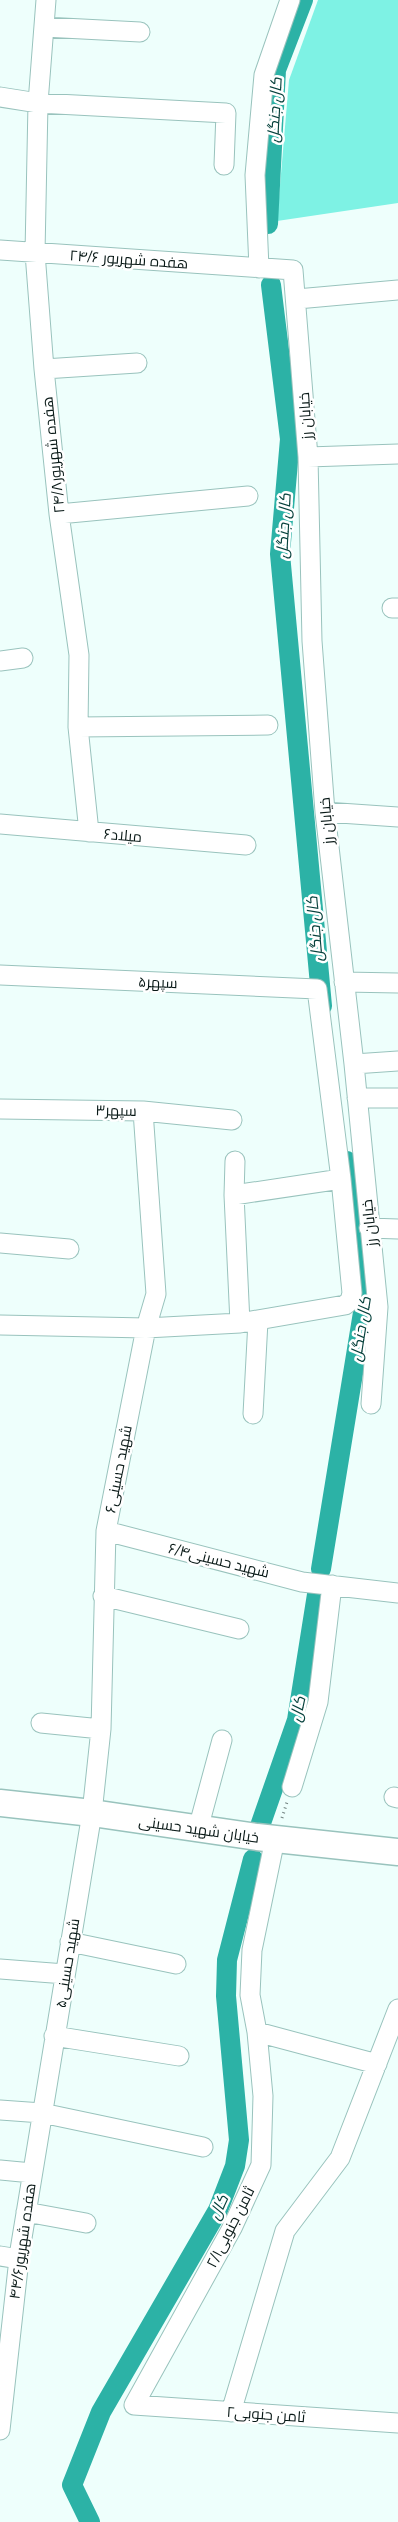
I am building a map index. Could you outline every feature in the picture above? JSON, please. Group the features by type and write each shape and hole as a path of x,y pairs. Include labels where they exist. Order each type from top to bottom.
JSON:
{"main road":[{"name":"خیابان شهید حسینی","path":"0,1803 92,1813 275,1839 398,1852"}],"street":[{"name":"هفده شهریور۲۴/۸","path":"46,0 38,103 35,253 44,370 60,514 79,656 78,727 89,832"},
{"path":"259,268 256,175 264,76 290,0"},
{"path":"44,26 140,32"},
{"path":"0,97 38,103 226,113 224,164"},
{"name":"هفده شهریور ۲۴/۶","path":"0,250 259,268"},
{"name":"خیابان رز","path":"259,268 293,270 297,299 308,457 312,641 324,812 354,1064 378,1307 371,1404"},
{"path":"297,299 398,290"},
{"path":"44,370 137,362"},
{"path":"308,457 398,454"},
{"path":"60,514 248,496"},
{"path":"0,660 23,658"},
{"path":"78,727 268,725"},
{"path":"324,812 398,817"},
{"name":"میلاد۶","path":"0,824 246,845"},
{"name":"سپهر۵","path":"0,975 316,988 341,1179"},
{"path":"344,982 398,983"},
{"path":"354,1064 398,1061"},
{"path":"357,1098 398,1098"},
{"name":"سپهر۳","path":"0,1108 143,1111 232,1120"},
{"name":"شهید حسینی۶","path":"92,1813 101,1729 106,1531 146,1328 156,1294 143,1111"},
{"path":"235,1161 234,1195 249,1322 253,1414"},
{"path":"0,1325 146,1328 249,1322 345,1305 350,1301 352,1293 341,1179 234,1195"},
{"path":"369,1228 398,1229"},
{"path":"0,1244 69,1249"},
{"name":"شهید حسینی۶/۴","path":"106,1531 302,1582 398,1593"},
{"path":"292,1787 318,1702 332,1585"},
{"path":"103,1596 239,1628"},
{"path":"41,1723 101,1729"},
{"path":"198,1829 222,1740"},
{"name":"شهید حسینی۵","path":"42,2113 92,1813"},
{"name":"ثامن جنوبی۲/۱","path":"134,2405 232,2228 261,2165 263,2096 257,2032 250,1995 252,1950 275,1839"},
{"path":"70,1942 176,1964"},
{"path":"0,1968 65,1974"},
{"path":"231,2412 285,2231 340,2158 398,2009"},
{"path":"257,2032 377,2064"},
{"path":"54,2036 179,2056"},
{"path":"0,2110 42,2113 203,2147"},
{"name":"هفده شهریور۴۴/۶","path":"0,2430 9,2258 26,2212 42,2113"},
{"path":"0,2170 32,2173"},
{"path":"26,2212 86,2223"},
{"name":"ثامن جنوبی۲","path":"134,2405 398,2423"}],"path":[{"path":"275,1839 292,1787"}],"shaded area":[{"path":"318,0 398,0 398,203 277,221 289,80"}],"waterway":[{"name":"کال جنگل","path":"268,224 276,70 303,0"},
{"name":"کال جنگل","path":"271,285 290,439 280,554 322,1006"},
{"name":"کال جنگل","path":"321,1569 367,1288 347,1161"},
{"name":"کال","path":"260,1826 297,1720 318,1588"},
{"name":"کال","path":"90,2522 72,2485 101,2412 218,2210 235,2166 239,2140 226,1996 227,1960 253,1859"}]}
